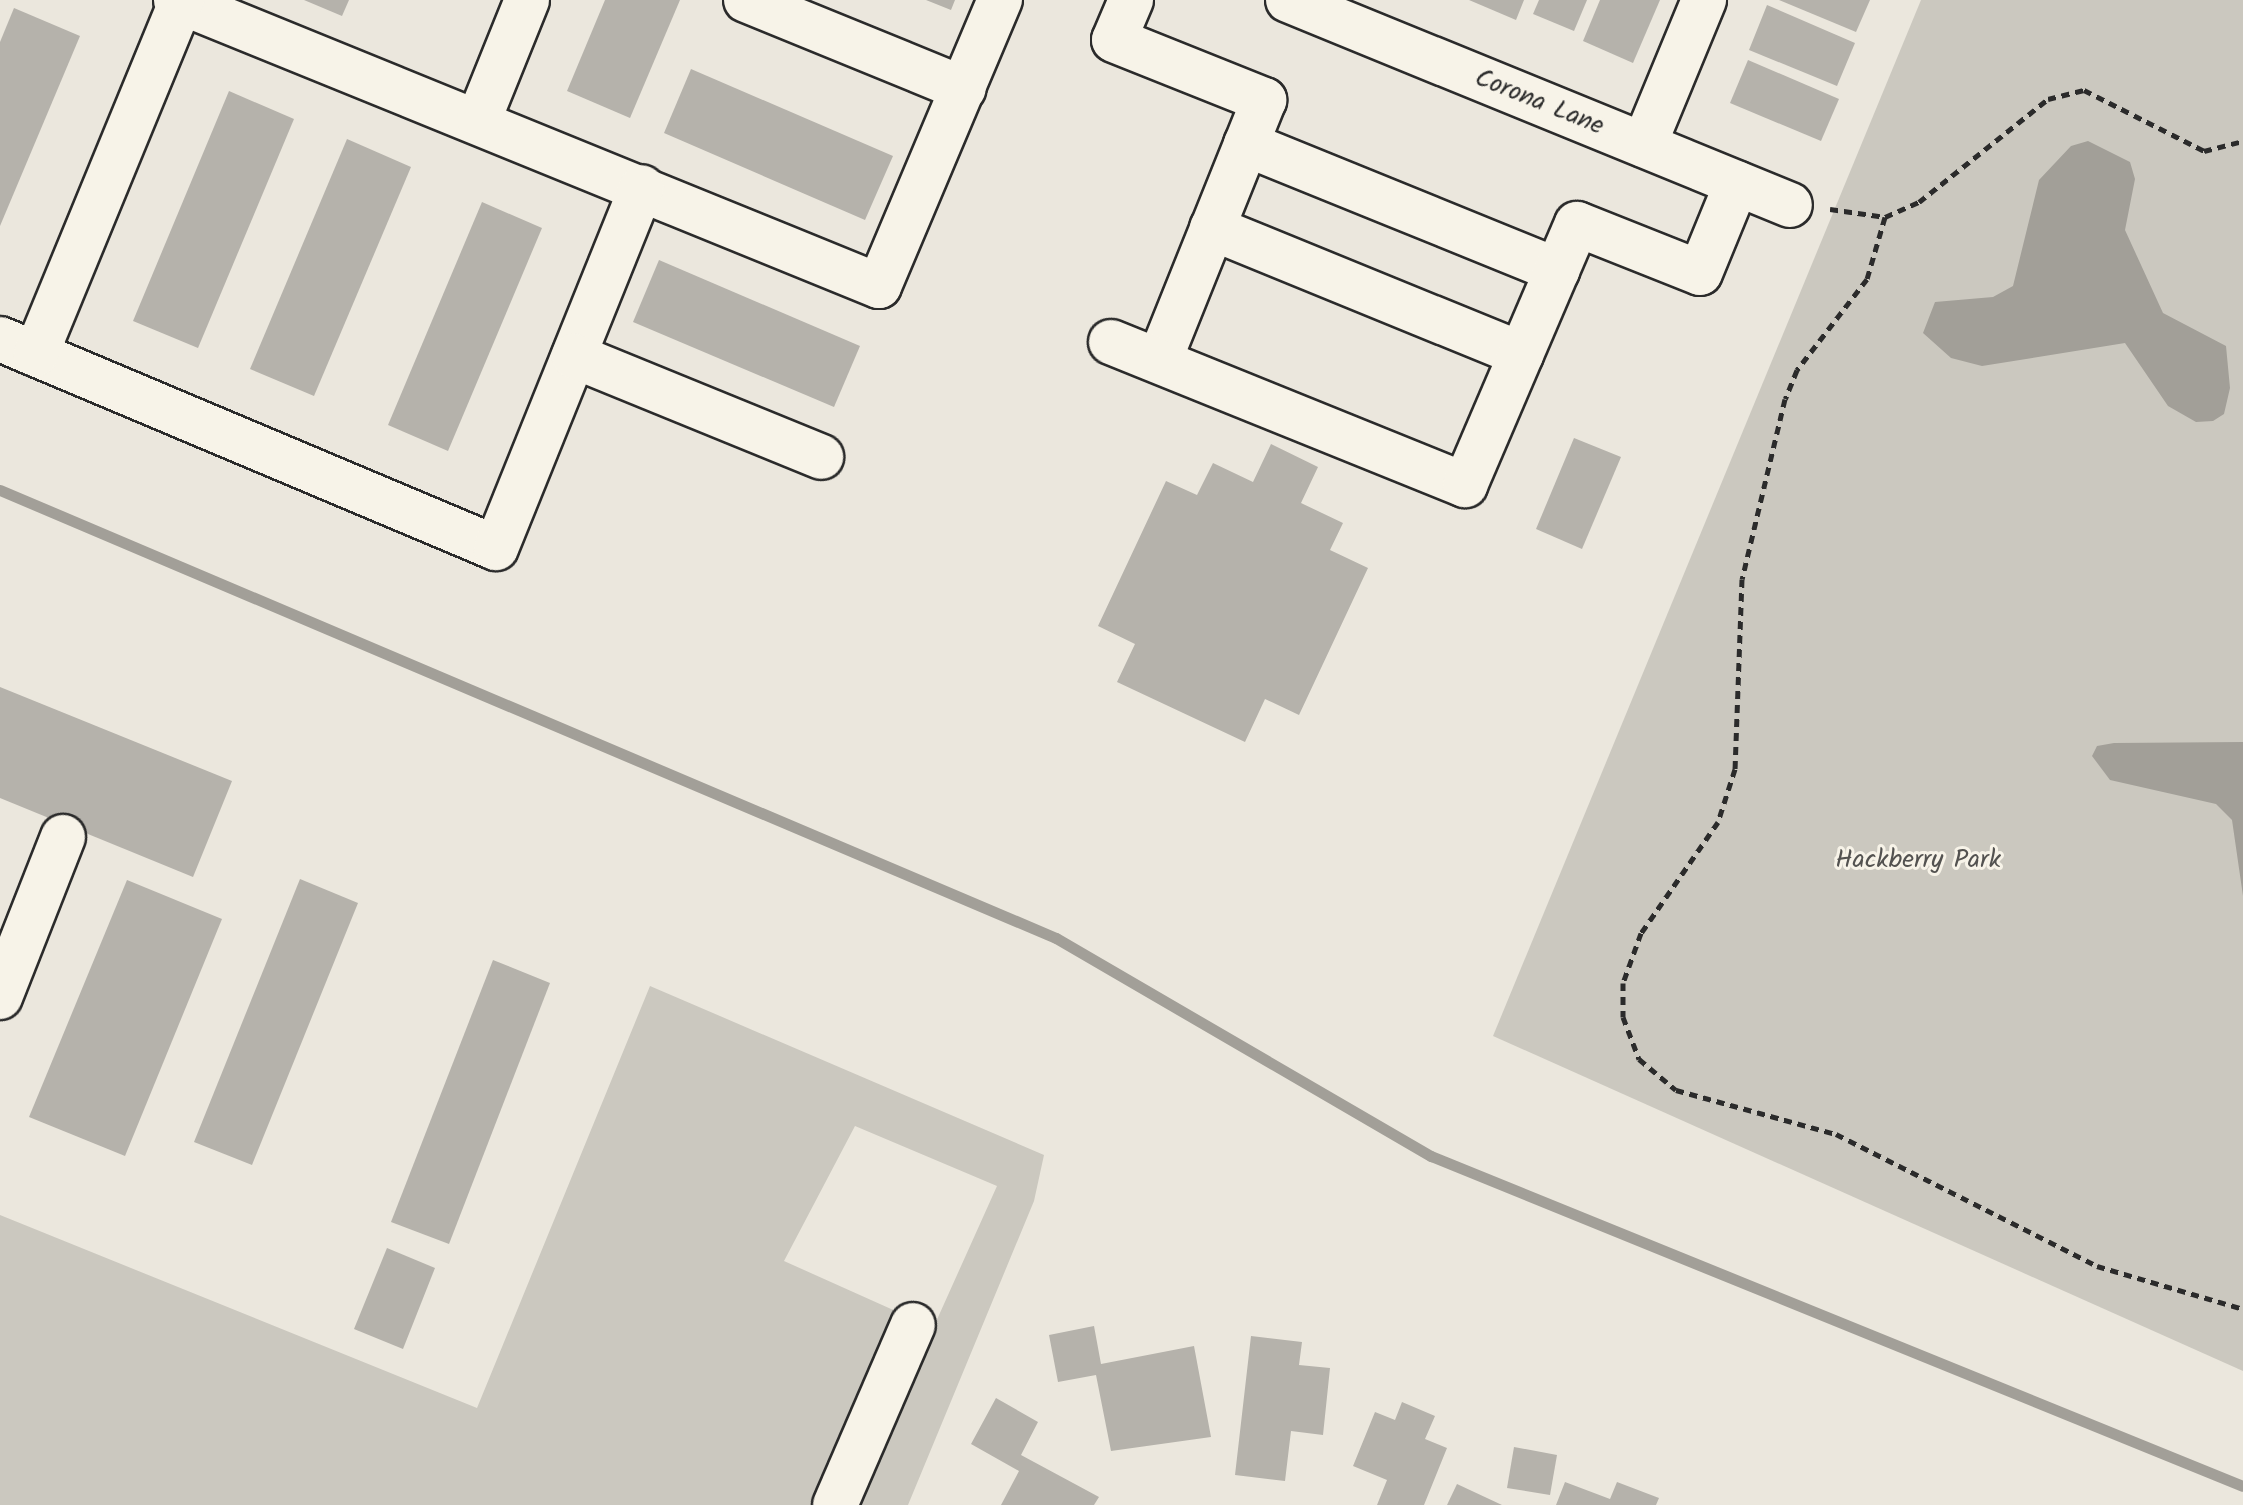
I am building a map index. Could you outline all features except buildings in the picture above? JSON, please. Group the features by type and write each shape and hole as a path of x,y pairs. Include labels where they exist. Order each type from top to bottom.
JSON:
{"street":[{"path":"479,119 527,0"},
{"path":"746,0 964,89"},
{"path":"642,187 496,548 18,347 180,1 479,119 642,187 879,286 1000,0"},
{"path":"1131,0 1114,40 1264,100 1159,361"},
{"name":"Corona Lane","path":"1288,0 1790,205"},
{"path":"1644,145 1704,0"},
{"path":"1246,144 1557,270"},
{"path":"1111,342 1465,485 1577,224 1700,273 1737,183"},
{"path":"1212,228 1521,354"},
{"path":"574,356 821,457"},
{"path":"0,997 63,837"},
{"path":"835,1505 913,1325"}],"path":[{"path":"1790,205 1885,217 1950,181 2048,99 2084,90 2204,151 2243,141"},
{"path":"1885,217 1867,279 1797,370 1785,399 1742,579 1735,769 1718,822 1641,933 1623,983 1623,1017 1639,1059 1676,1090 1836,1134 2097,1266 2243,1309"}],"green space":[{"name":"Hackberry Park","path":"1921,0 2243,0 2243,1371 1493,1036"},
{"path":"650,986 1044,1155 1034,1201 908,1505 849,1505 925,1324 935,1324 997,1186 855,1126 784,1261 900,1313 817,1505 0,1505 0,1215 477,1408"}],"shaded area":[{"path":"2088,141 2130,162 2135,179 2125,230 2163,313 2226,346 2230,388 2224,414 2213,421 2196,422 2168,406 2125,343 1982,366 1951,358 1923,333 1935,302 1993,297 2013,286 2039,180 2071,146"},
{"path":"2243,742 2243,896 2232,820 2216,804 2110,780 2092,756 2097,746 2114,743"}],"waterway":[{"path":"0,490 1056,938 1431,1156 2243,1486"}]}
